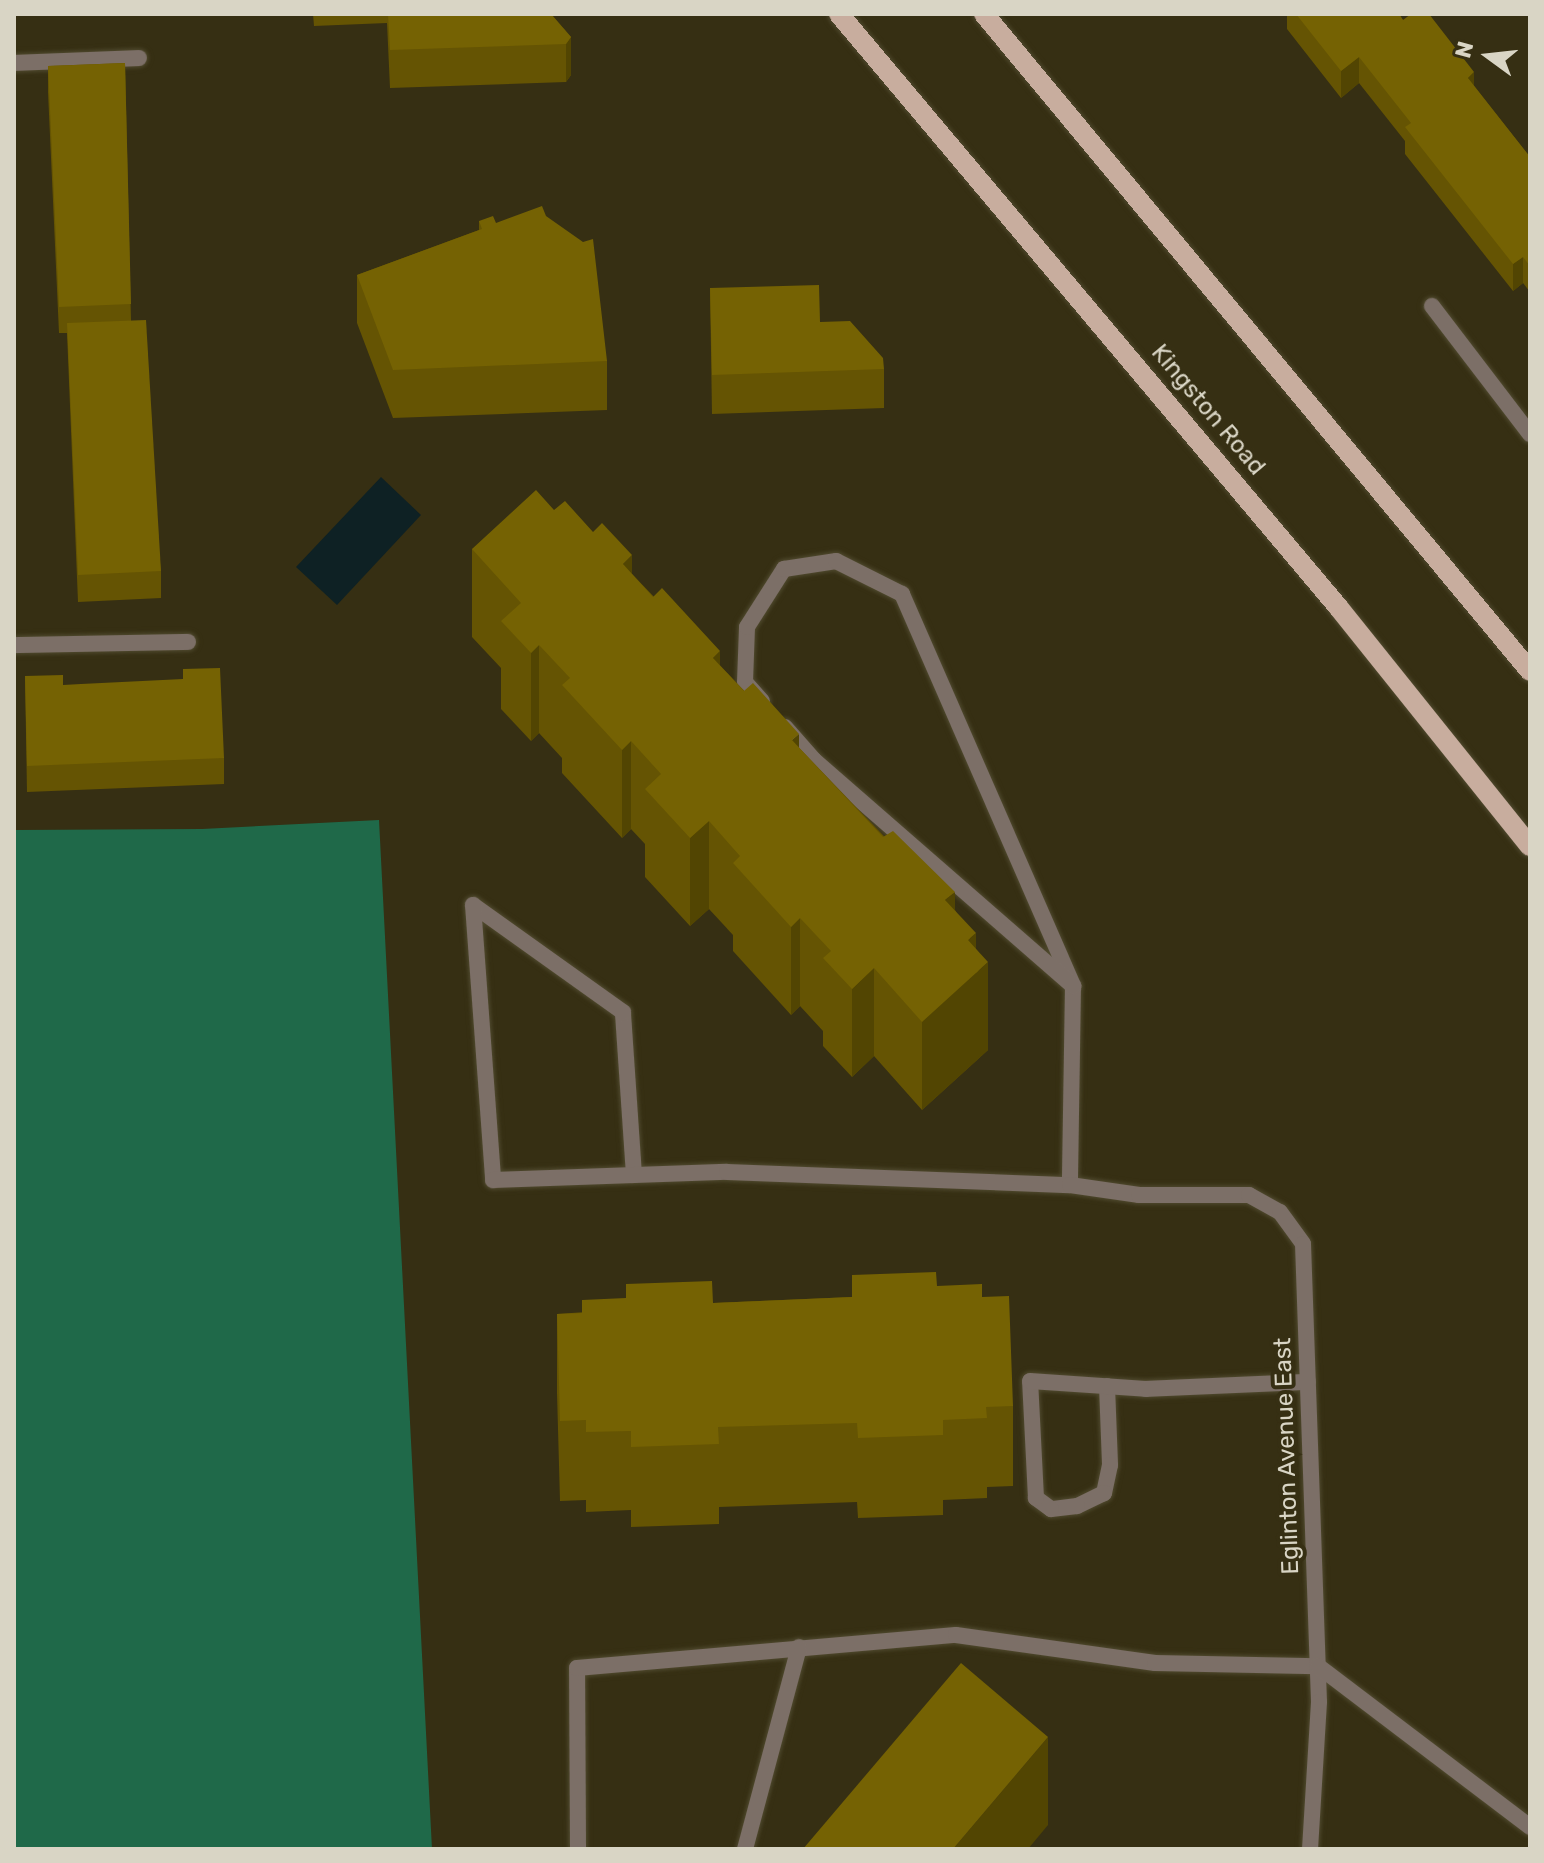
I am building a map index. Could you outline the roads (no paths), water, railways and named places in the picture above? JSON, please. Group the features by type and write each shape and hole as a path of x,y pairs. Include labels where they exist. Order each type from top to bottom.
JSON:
{"main road":[{"name":"Kingston Road","path":"839,14 1339,608 1530,846"},
{"path":"984,14 1530,671"}],"street":[{"path":"14,63 139,58"},
{"path":"1432,306 1530,434"},
{"path":"634,1175 623,1012 473,905 493,1180 727,1172 1070,1185 1073,986 902,594 836,561 784,569 747,627 745,682 814,760 1073,986"},
{"path":"14,645 188,642"},
{"name":"Eglinton Avenue East","path":"1070,1185 1139,1195 1249,1195 1280,1212 1303,1244 1318,1666 1310,1849"},
{"path":"1107,1386 1110,1465 1104,1493 1077,1506 1051,1509 1036,1498 1030,1381 1107,1386 1308,1382"},
{"path":"578,1849 577,1668 956,1635 1155,1663 1318,1666 1530,1827"},
{"path":"745,1849 799,1647"}],"water":[{"path":"381,477 421,515 337,605 296,567"}]}
